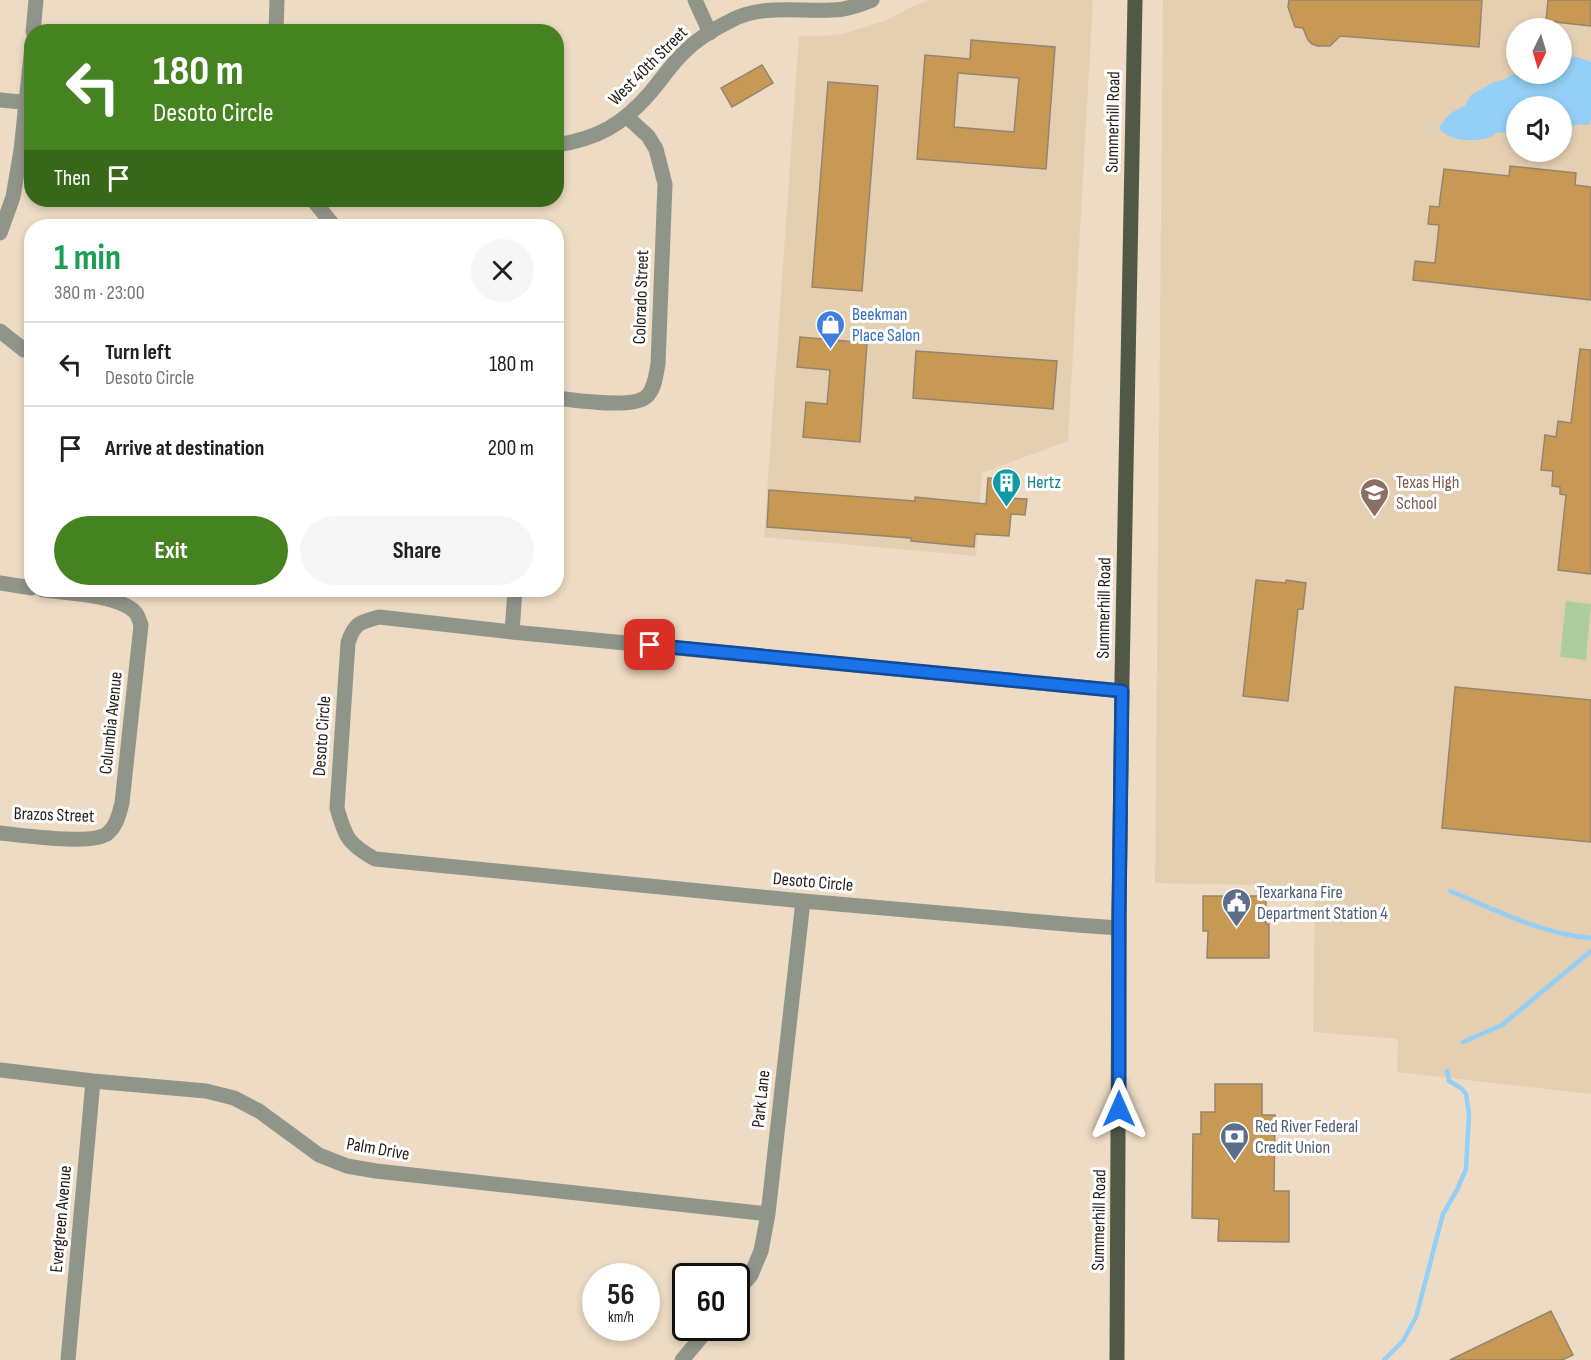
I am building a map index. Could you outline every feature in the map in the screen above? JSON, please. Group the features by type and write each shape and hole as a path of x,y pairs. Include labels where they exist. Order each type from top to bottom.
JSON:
{"main road":[{"name":"Summerhill Road","path":"1117,1360 1122,691 1135,0"}],"street":[{"path":"34,24 36,0"},
{"path":"276,24 277,0"},
{"path":"695,0 710,33"},
{"name":"West 40th Street","path":"564,144 598,135 627,117 697,41 735,19 775,10 835,10 853,7 872,0"},
{"path":"0,100 24,102"},
{"name":"Colorado Street","path":"564,399 634,403 647,396 654,383 658,364 664,184 656,149 648,136 627,117"},
{"path":"0,233 13,197 24,132"},
{"path":"319,207 328,219"},
{"path":"0,331 24,350"},
{"path":"0,583 24,587"},
{"name":"Columbia Avenue","path":"91,597 125,604 137,614 141,625 122,803 117,821 107,834"},
{"path":"512,632 514,597"},
{"name":"Desoto Circle","path":"1119,927 803,901 375,859 357,849 344,832 337,808 348,643 352,631 361,621 379,617 1122,691"},
{"name":"Brazos Street","path":"0,833 94,839 107,834"},
{"name":"Park Lane","path":"750,1276 761,1251 768,1214 803,901"},
{"name":"Palm Drive","path":"0,1070 206,1091 234,1098 260,1111 319,1155 347,1166 400,1174 768,1214"},
{"name":"Evergreen Avenue","path":"68,1360 93,1081"},
{"path":"682,1360 699,1341"}],"shaded area":[{"path":"930,0 1093,0 1068,441 982,473 976,556 764,537 799,36 843,34 887,20"},
{"name":"Texas High School","path":"1163,0 1591,0 1591,1094 1397,1072 1398,1039 1313,1032 1315,886 1155,883"}],"green space":[{"path":"1566,601 1591,604 1586,660 1560,657"}],"water":[{"path":"1572,57 1591,62 1590,125 1572,126 1572,96 1506,96 1506,133 1469,140 1448,136 1439,128 1450,114 1465,106 1471,95 1494,82 1506,78 1506,84 1572,84"}],"building":[{"path":"1289,0 1482,0 1479,47 1340,36 1330,46 1318,46 1308,40 1303,28 1295,27 1288,7"},
{"path":"1548,0 1591,0 1591,26 1572,24 1572,18 1546,18"},
{"path":"971,40 1055,47 1046,169 917,159 925,55 970,59","holes":["958,73 1019,78 1014,132 954,127"]},
{"path":"762,65 773,83 732,107 721,88"},
{"path":"828,82 878,86 862,291 812,287"},
{"path":"1510,166 1576,173 1575,185 1591,187 1591,300 1413,280 1415,261 1435,263 1439,225 1428,224 1430,206 1439,207 1444,169 1509,176"},
{"path":"800,337 867,343 860,442 803,437 806,402 827,404 830,370 797,367"},
{"path":"1580,349 1591,350 1591,574 1558,570 1566,495 1560,494 1560,487 1552,486 1553,471 1541,470 1545,435 1556,437 1558,421 1571,423"},
{"path":"916,351 1057,361 1053,409 913,398"},
{"path":"988,478 1009,480 1007,498 1027,499 1025,515 1011,514 1009,536 975,534 974,547 911,541 911,538 767,527 769,490 915,501 915,497 986,504"},
{"path":"1256,580 1306,583 1303,609 1298,609 1288,701 1243,696"},
{"path":"1455,687 1591,700 1591,842 1442,828"},
{"name":"Texarkana Fire Department Station 4","path":"1203,896 1266,896 1269,958 1207,958 1208,931 1203,931"},
{"name":"Red River Federal Credit Union","path":"1215,1084 1262,1084 1262,1115 1275,1115 1274,1191 1289,1191 1289,1242 1218,1241 1219,1219 1192,1218 1193,1134 1201,1134 1201,1112 1215,1112"},
{"path":"1551,1311 1573,1355 1562,1360 1450,1360"}],"waterway":[{"path":"1450,891 1554,932 1591,938"},
{"path":"1463,1042 1502,1025 1591,951"},
{"path":"1384,1360 1403,1341 1416,1317 1443,1214 1466,1169 1469,1114 1466,1094 1449,1081 1447,1071"}],"place":[{"name":"Beekman Place Salon","path":"831,350"},
{"name":"Hertz","path":"1006,508"},
{"name":"Texas High School","path":"1375,518"},
{"name":"Texarkana Fire Department Station 4","path":"1236,928"},
{"name":"Red River Federal Credit Union","path":"1234,1162"}],"route":[{"path":"650,645 1122,691 1119,1109"}]}
